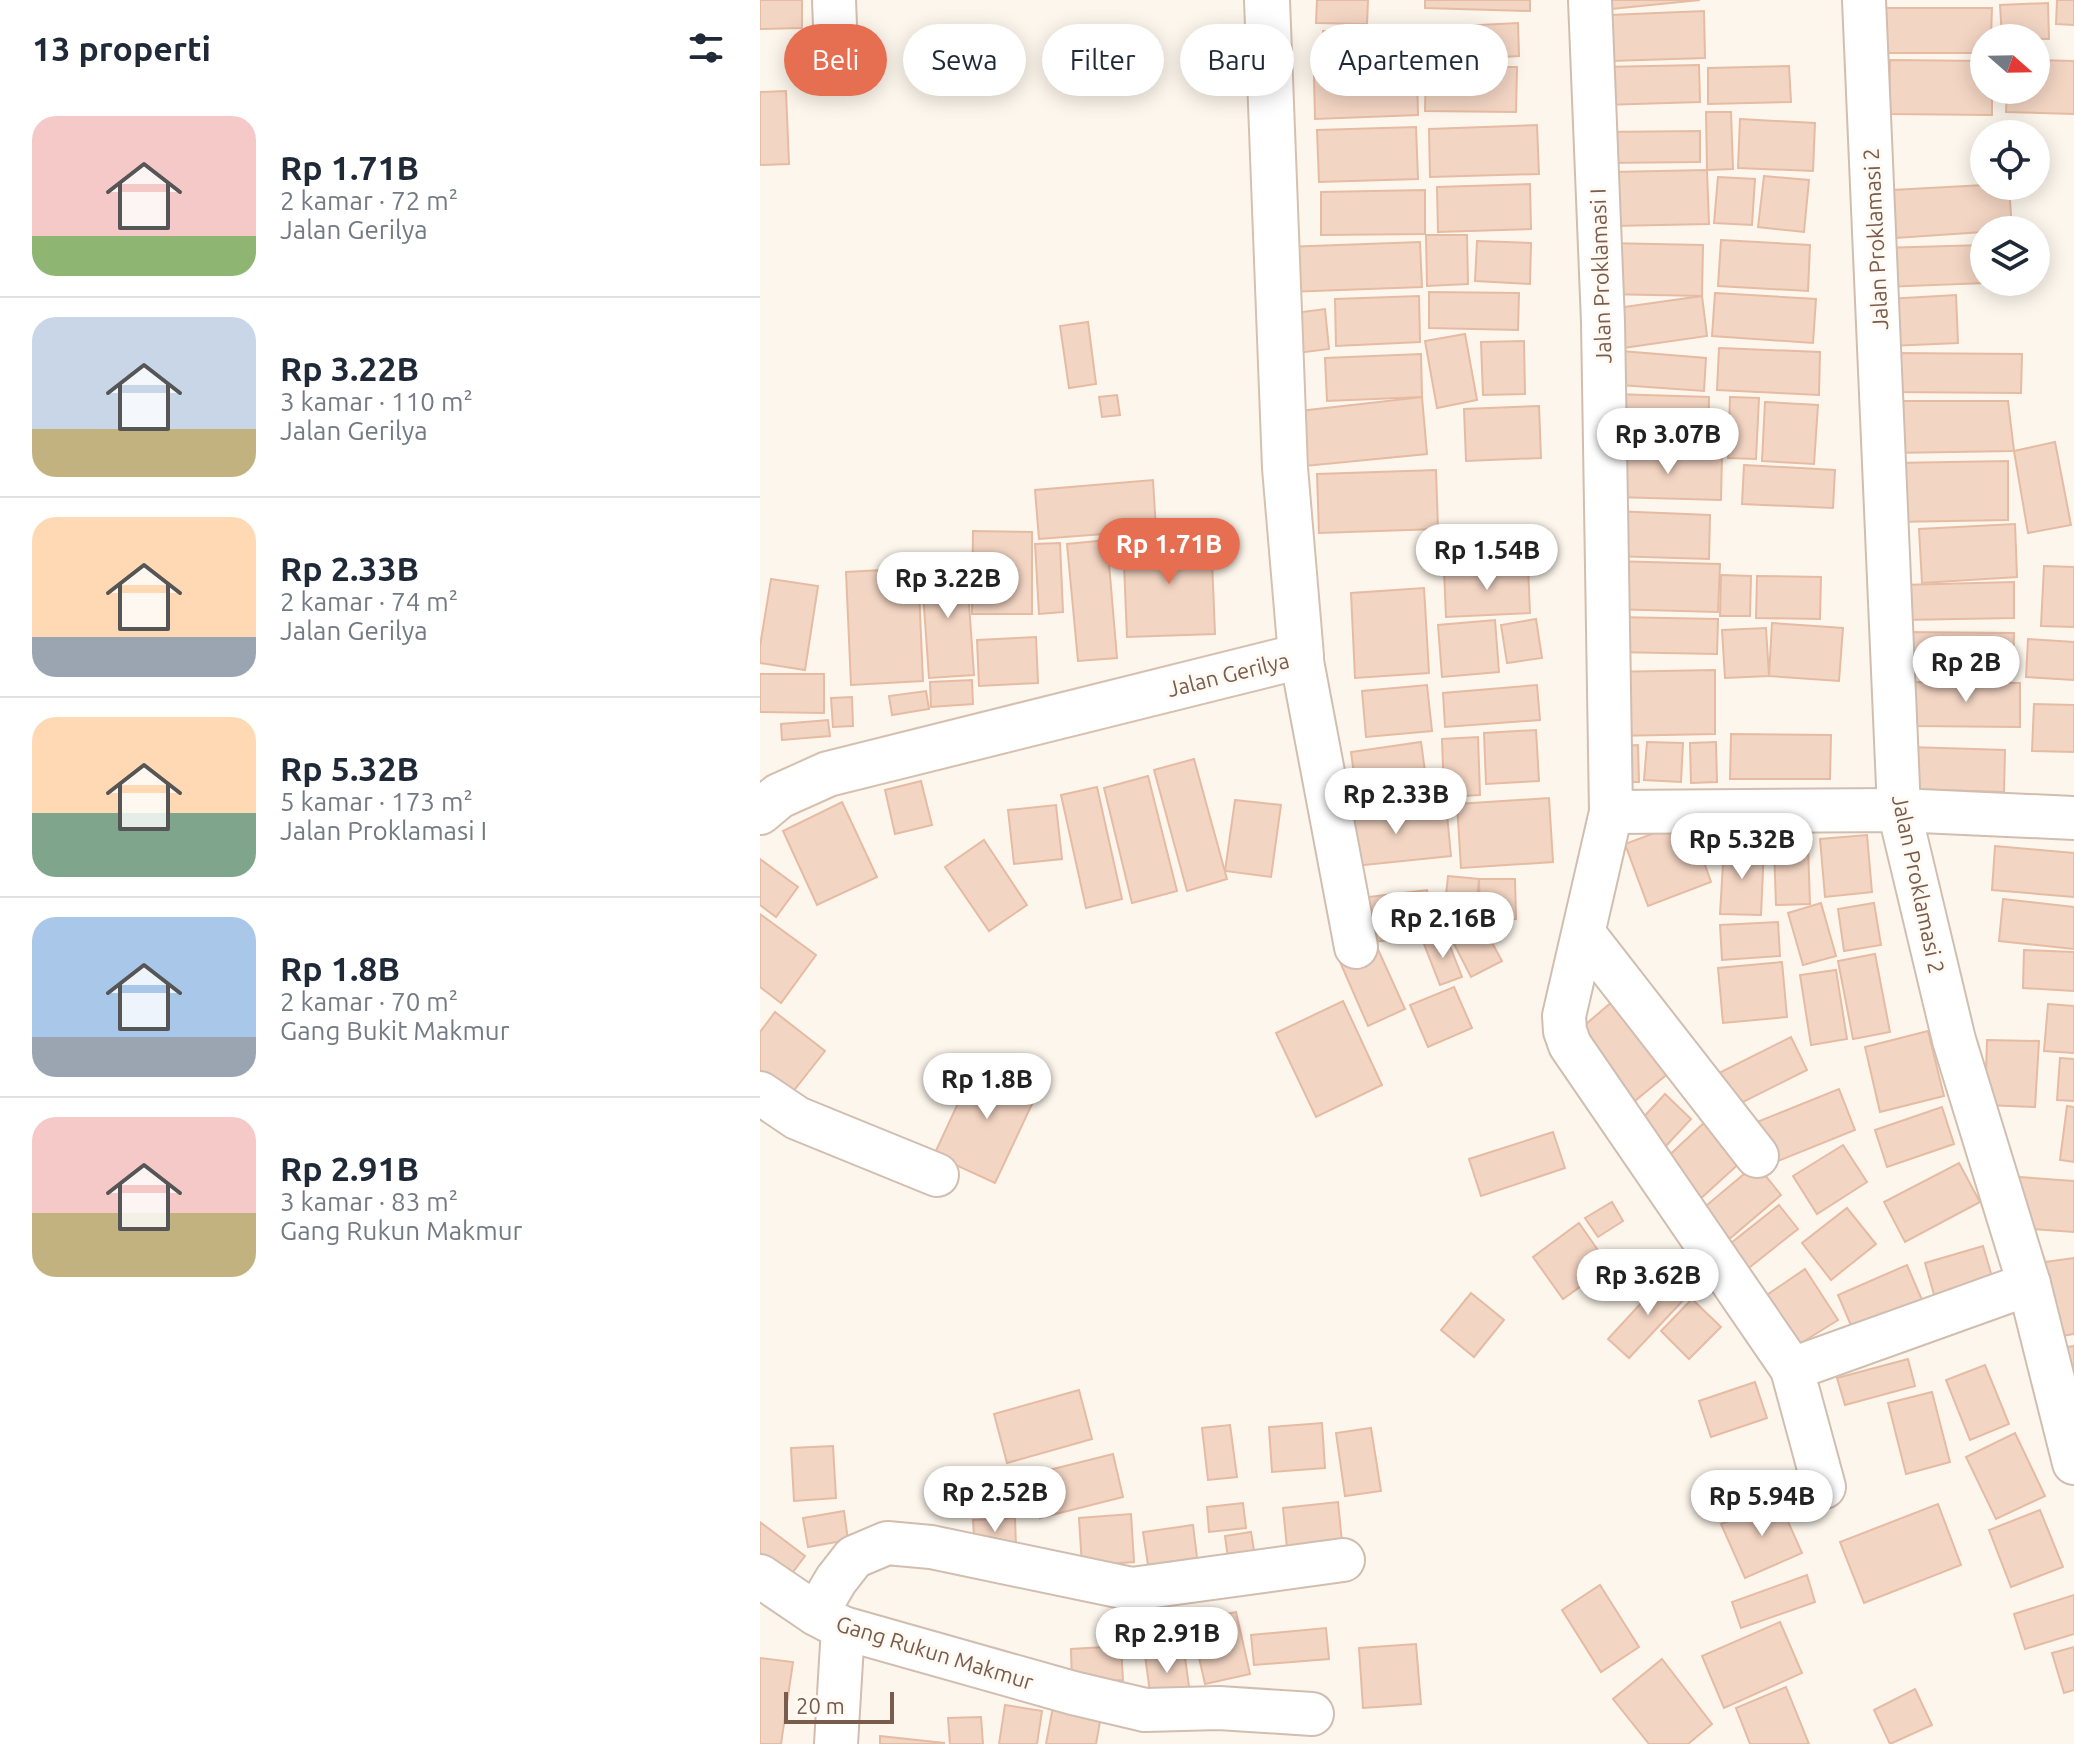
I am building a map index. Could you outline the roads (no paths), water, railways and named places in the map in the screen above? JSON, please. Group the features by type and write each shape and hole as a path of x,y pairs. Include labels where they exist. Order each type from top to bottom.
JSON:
{"street":[{"path":"834,0 835,24"},
{"name":"Jalan Gerilya","path":"760,812 779,796 828,774 1301,656 1285,468 1267,0"},
{"name":"Jalan Proklamasi I","path":"1590,0 1603,322 1611,812 1564,1016 1565,1031 1570,1045 1792,1369 1824,1487"},
{"name":"Jalan Proklamasi 2","path":"1864,0 1899,810 1954,1040 2029,1284 2074,1463"},
{"path":"1301,656 1356,947"},
{"path":"1611,812 1899,810 2074,818"},
{"path":"1584,934 1757,1156"},
{"path":"760,1093 797,1118 937,1175"},
{"path":"1792,1369 2029,1284"},
{"path":"836,1744 830,1621 836,1580 854,1557 887,1543 931,1547 1132,1589 1343,1560"},
{"name":"Gang Rukun Makmur","path":"760,1576 830,1621 1073,1693 1145,1710 1219,1708 1312,1714"}]}
